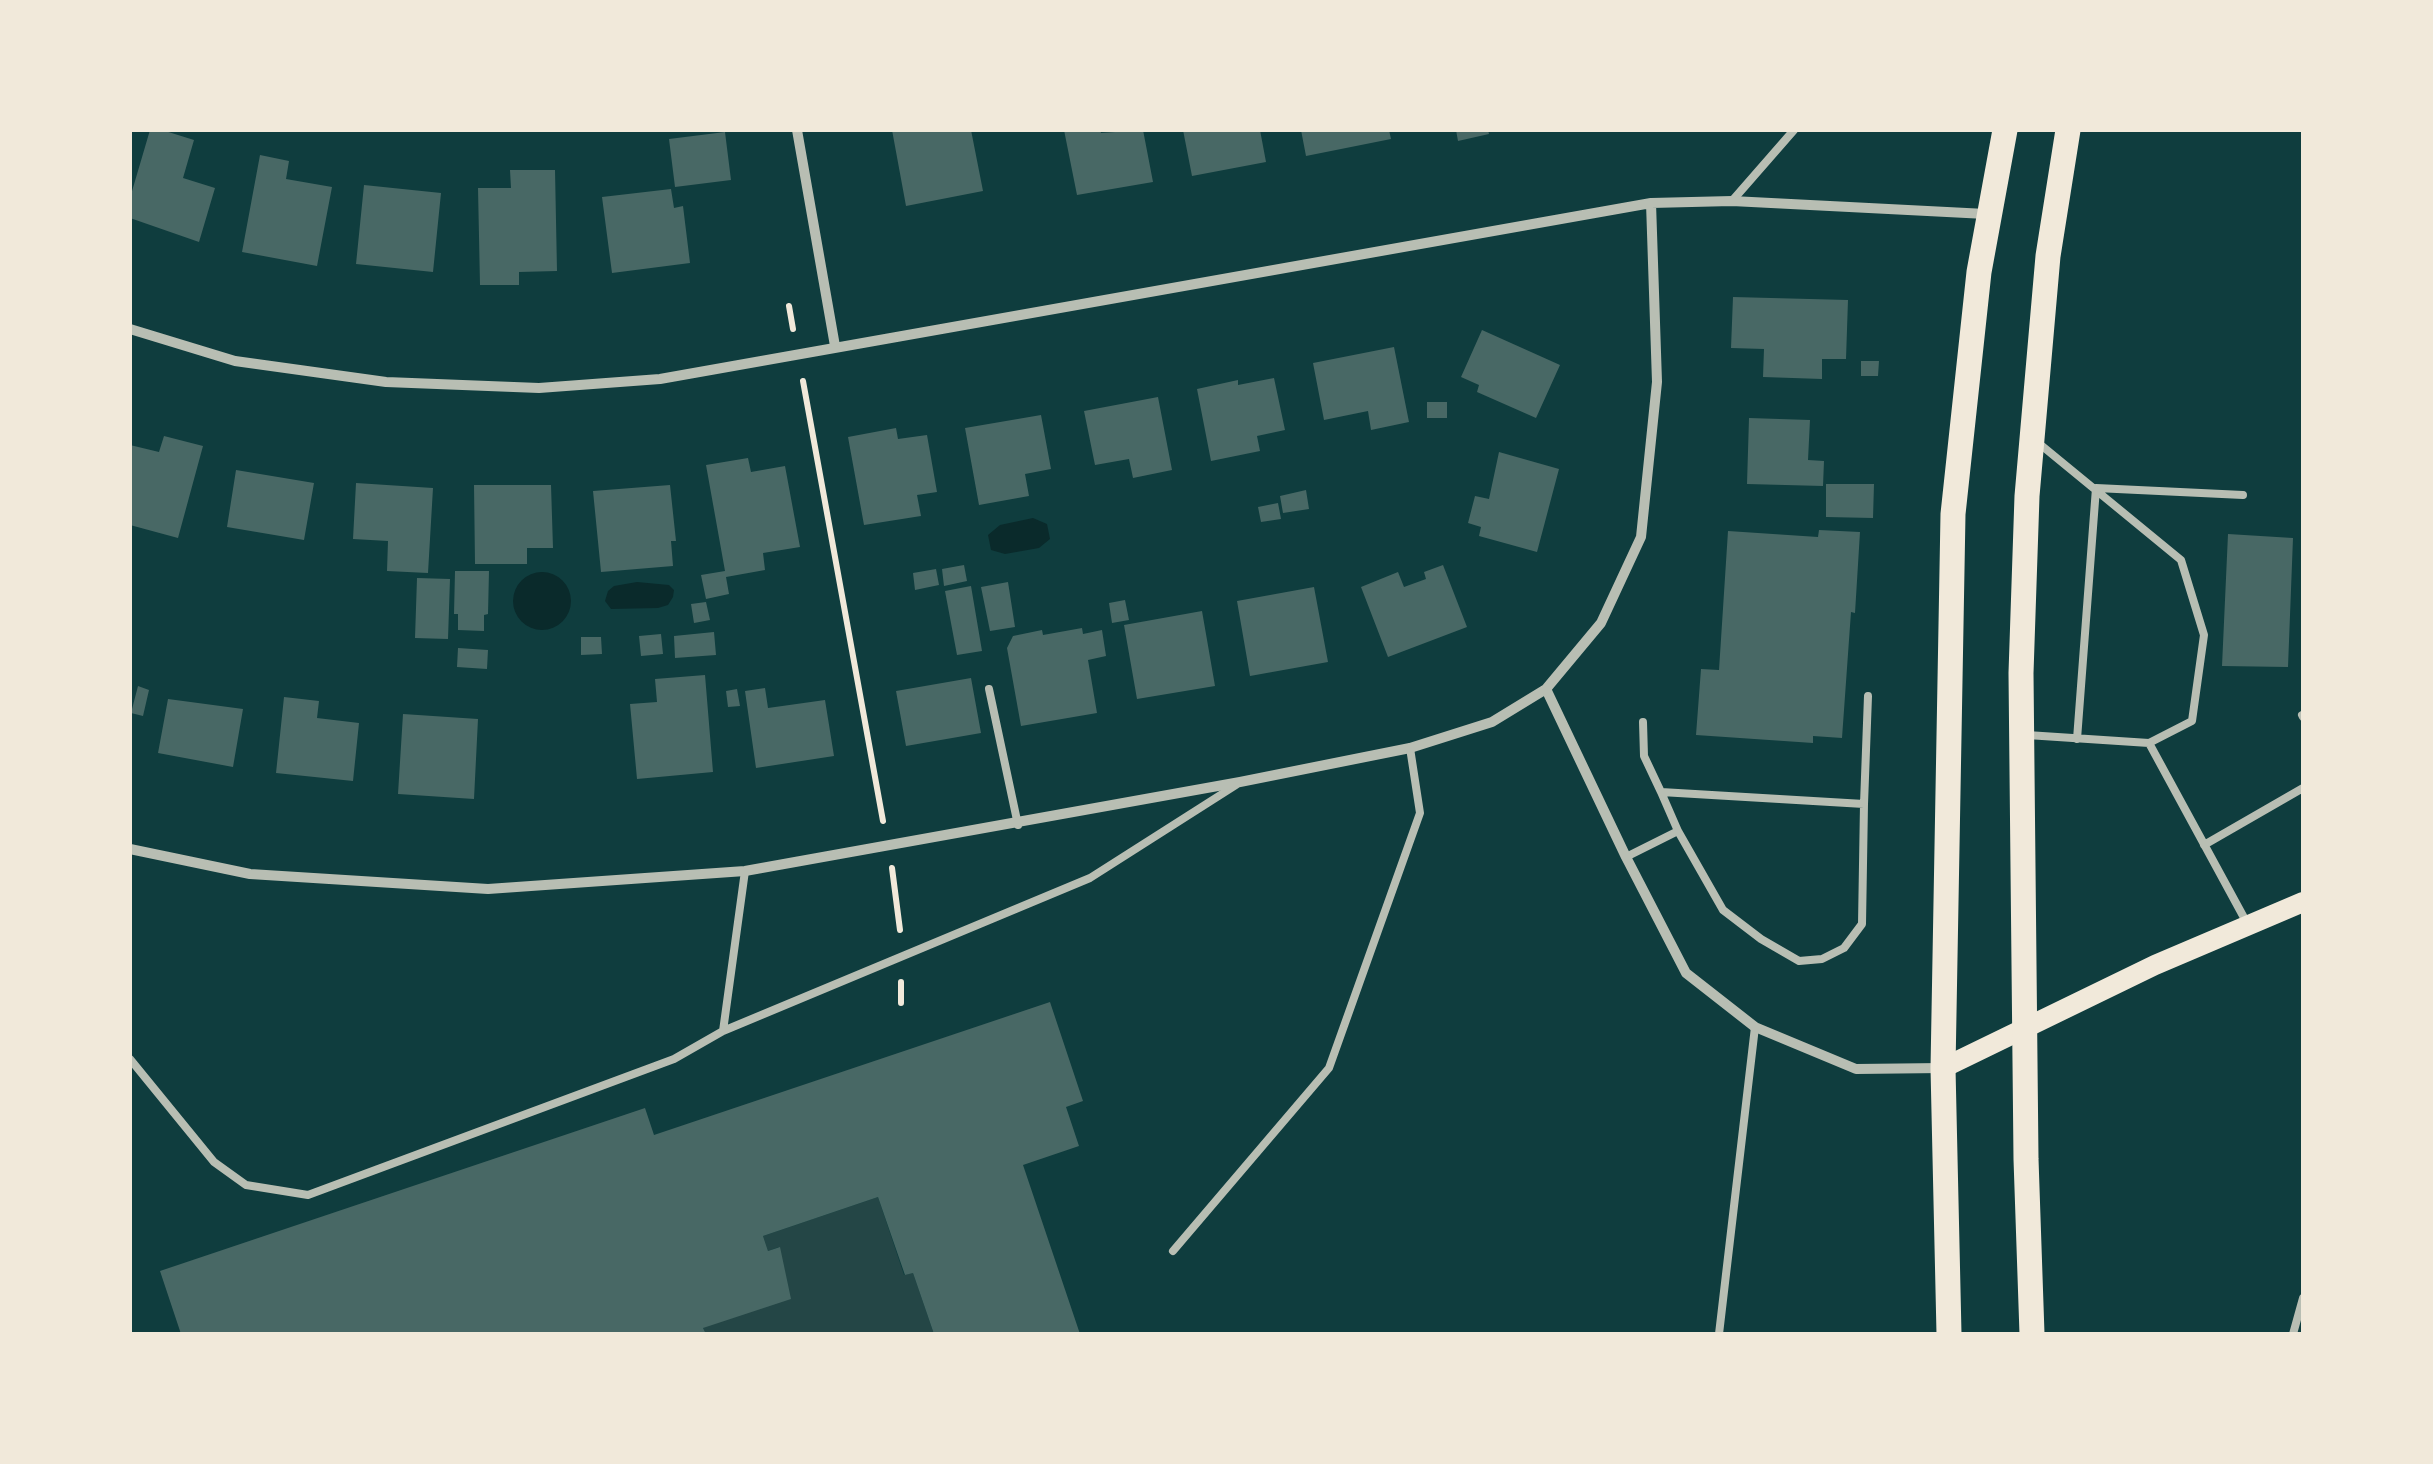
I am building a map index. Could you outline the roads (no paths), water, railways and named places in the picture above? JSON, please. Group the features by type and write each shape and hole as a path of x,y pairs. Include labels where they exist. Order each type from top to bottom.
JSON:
{"main road":[{"path":"1949,1334 1943,1068 1953,514 1988,214 2005,130"},
{"path":"2032,1334 2022,735 2027,496 2048,256 2068,130"},
{"path":"1943,1068 2155,965 2303,902"}],"street":[{"path":"796,130 835,346"},
{"path":"130,329 235,360 386,382 539,388 660,379 1651,202 1732,201 1988,214"},
{"path":"130,848 250,874 488,889 746,871 1240,782 1410,748 1492,722 1546,689 1601,623 1641,538 1657,382 1651,202"},
{"path":"1546,689 1686,972 1755,1027 1856,1069 1943,1068"}],"lane":[{"path":"1732,201 1794,130"},
{"path":"2022,735 2149,742 2192,722 2204,635 2181,560 2032,438"},
{"path":"2096,488 2243,496"},
{"path":"2076,738 2096,488"},
{"path":"989,689 1018,824"},
{"path":"1643,722 1644,756 1678,830 1723,910 1799,962 1822,959 1844,948 1862,924 1868,696"},
{"path":"2149,742 2248,925"},
{"path":"1173,1251 1329,1068 1420,813 1410,748"},
{"path":"130,1059 214,1162 246,1186 308,1196 674,1060 723,1032 1090,878 1240,782"},
{"path":"2204,845 2303,788"},
{"path":"1661,792 1864,804"},
{"path":"1626,857 1678,830"},
{"path":"723,1032 746,871"},
{"path":"1719,1334 1755,1027"},
{"path":"2293,1334 2303,1298"}]}
